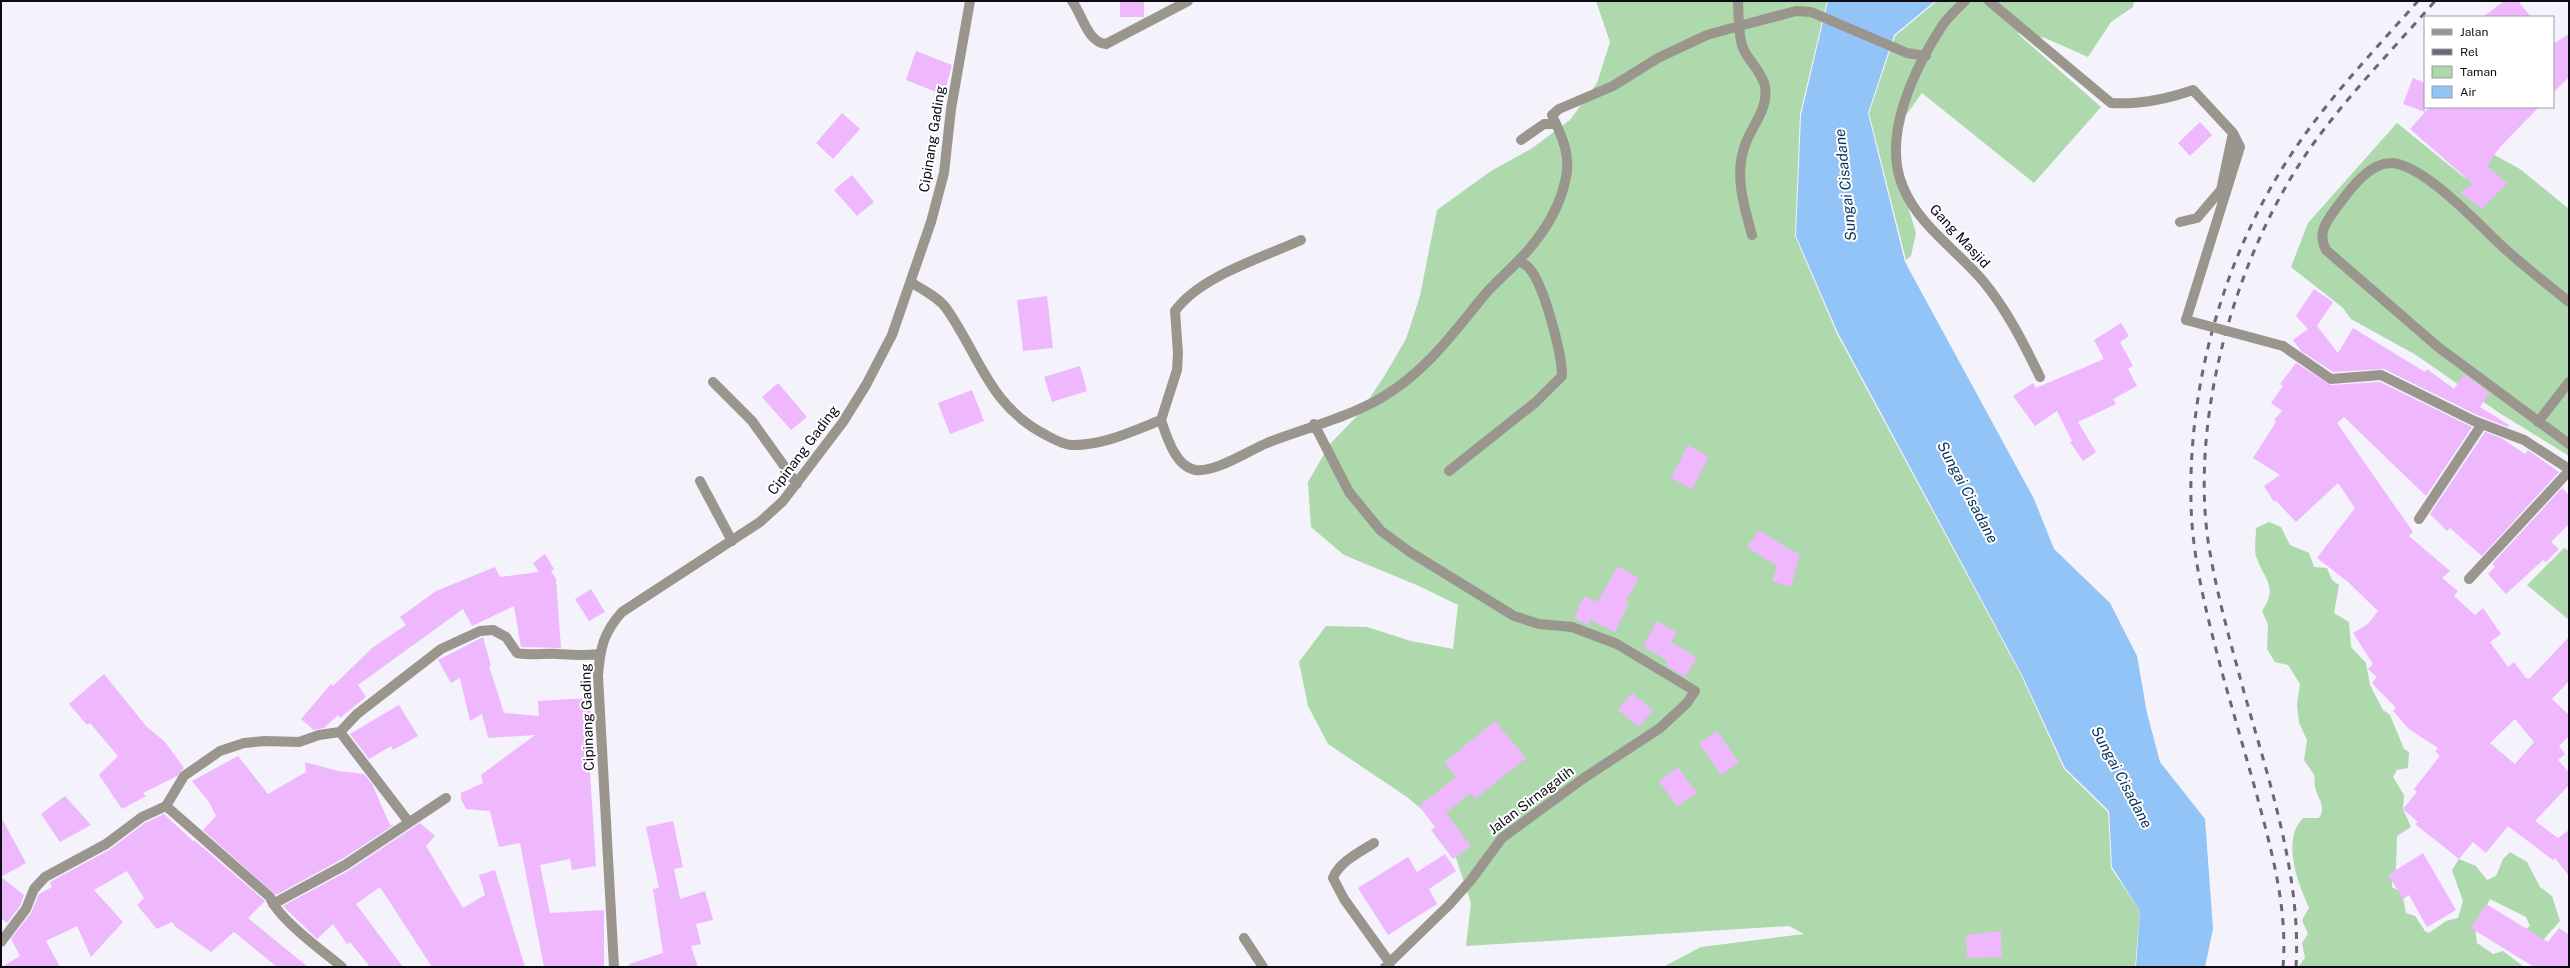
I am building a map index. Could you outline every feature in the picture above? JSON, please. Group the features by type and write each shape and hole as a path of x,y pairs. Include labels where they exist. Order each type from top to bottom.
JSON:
{"street":[{"name":"Cipinang Gading","path":"614,967 598,676 599,654 608,627 622,612 760,522 797,484 843,422 866,385 892,335 912,283 944,173 951,109 970,1"},
{"path":"1072,1 1080,12 1086,30 1094,38 1106,44 1188,1"},
{"path":"1738,1 1739,26 1744,51 1759,72 1765,86 1765,105 1745,145 1741,163 1742,193 1752,235"},
{"name":"Gang Masjid","path":"1965,1 1943,25 1906,94 1898,129 1898,170 1903,188 1924,220 1983,280 2010,318 2040,377"},
{"path":"1989,1 2111,103 2129,104 2170,98 2193,90 2233,133 2240,147 2186,320 2283,346 2331,380 2355,376 2381,375 2482,424 2524,440 2569,470 2469,579"},
{"path":"1552,114 1559,109 1613,86 1658,58 1707,35 1796,11 1811,12 1907,53 1926,56"},
{"path":"1521,140 1544,124 1555,124 1552,114"},
{"path":"1301,240 1223,275 1183,300 1175,311 1178,353 1177,370 1161,420 1169,440 1182,462 1194,470 1206,470 1314,424 1344,415 1380,399 1416,375 1466,321 1482,298 1519,261 1556,210 1566,177 1568,151 1552,114"},
{"path":"2180,222 2197,218 2220,190 2233,133"},
{"path":"2569,302 2522,264 2438,187 2401,166 2391,163 2373,168 2347,193 2326,222 2321,234 2326,250 2438,347 2569,444"},
{"path":"1449,471 1536,402 1562,376 1557,342 1540,288 1529,268 1519,261"},
{"path":"912,283 933,296 945,307 984,377 1005,404 1024,422 1039,431 1070,445 1115,437 1161,420"},
{"path":"713,382 752,421 797,484"},
{"path":"2538,422 2569,382"},
{"name":"Jalan Sirnagalih","path":"1314,424 1349,492 1381,531 1410,552 1514,616 1539,624 1572,628 1617,644 1695,691 1687,703 1660,728 1584,778 1502,838 1471,880 1449,905 1413,937 1387,965"},
{"path":"2419,519 2482,424"},
{"path":"700,481 732,541"},
{"path":"1,942 26,909 34,889 45,877 106,844 142,817 166,806 184,776 220,751 244,743 265,741 299,742 319,735 340,732 357,714 441,649 480,631 493,630 506,637 517,653 536,656 558,654 573,657 599,654"},
{"path":"340,732 408,821"},
{"path":"273,904 345,865 408,821 446,798"},
{"path":"166,806 270,897 273,904 304,936 342,967"},
{"path":"1374,843 1345,862 1335,871 1333,878 1344,899 1387,965"},
{"path":"1244,938 1263,967"}],"green space":[{"path":"1596,1 1827,1 1800,114 1795,236 1837,334 2021,675 2064,769 2108,812 2111,868 2140,911 2135,967 1663,967 1701,947 1804,934 1789,926 1466,946 1471,903 1456,858 1433,819 1407,797 1328,744 1308,706 1299,662 1326,626 1367,627 1411,641 1453,649 1458,605 1419,586 1344,555 1311,527 1308,482 1330,444 1359,414 1385,375 1406,339 1420,296 1437,210 1491,171 1531,149 1570,120 1597,83 1610,42"},
{"path":"1937,1 2134,1 2133,7 2111,22 2088,57 2045,38 2017,33 2101,107 2034,183 1922,93 1896,129 1907,203 1916,233 1911,256 1906,260 1869,113 1895,36"},
{"path":"2397,123 2465,178 2489,152 2520,169 2569,209 2569,456 2501,414 2416,355 2351,319 2343,308 2291,267 2308,223"},
{"path":"2269,522 2281,527 2290,545 2309,553 2314,567 2327,568 2332,580 2339,585 2334,613 2349,622 2351,647 2366,663 2370,685 2383,710 2390,715 2404,749 2409,752 2408,768 2397,770 2393,777 2404,795 2403,809 2411,827 2397,836 2396,869 2392,875 2392,887 2402,893 2406,913 2415,916 2425,931 2429,933 2446,921 2458,918 2463,901 2452,870 2459,859 2476,866 2487,880 2496,876 2503,859 2510,852 2527,862 2540,887 2552,896 2560,921 2533,951 2526,929 2530,926 2526,917 2490,899 2475,926 2477,943 2493,954 2503,951 2524,967 2298,967 2305,958 2302,943 2308,934 2302,920 2309,908 2296,875 2292,850 2293,838 2296,827 2303,818 2319,818 2322,813 2322,808 2315,788 2315,776 2304,760 2307,740 2299,723 2297,704 2300,684 2288,665 2275,662 2267,649 2268,624 2262,611 2267,602 2270,589 2256,556 2255,546 2256,528"},
{"path":"2564,548 2569,551 2569,620 2527,585"}],"water":[{"name":"Sungai Cisadane","path":"1828,1 1935,1 1894,35 1868,113 1905,262 2034,499 2054,549 2110,603 2137,656 2147,713 2160,762 2205,819 2213,929 2205,967 2136,967 2140,911 2112,867 2109,811 2065,768 2022,675 1838,333 1796,236 1801,115"}],"building":[{"path":"1120,1 1144,1 1144,17 1120,17"},
{"path":"2504,1 2518,1 2530,16 2484,16"},
{"path":"2569,34 2569,77 2554,92 2554,43"},
{"path":"916,51 952,65 944,95 906,80"},
{"path":"2413,78 2424,83 2425,112 2403,104"},
{"path":"2429,108 2538,108 2500,147 2487,166 2507,183 2482,209 2460,192 2473,184 2410,129"},
{"path":"842,113 860,129 833,159 816,143"},
{"path":"2200,122 2212,135 2190,156 2178,143"},
{"path":"852,175 874,202 857,216 834,190"},
{"path":"2314,289 2333,302 2317,326 2338,353 2353,328 2425,372 2427,369 2454,389 2464,374 2490,393 2480,407 2509,425 2508,427 2477,415 2384,369 2333,372 2301,351 2293,340 2308,329 2296,316"},
{"path":"1047,296 1053,348 1023,351 1017,300"},
{"path":"2121,323 2129,336 2120,342 2133,366 2128,369 2137,386 2113,399 2116,404 2078,422 2096,452 2083,461 2070,442 2072,441 2057,411 2035,426 2013,396 2033,383 2036,388 2104,359 2094,340"},
{"path":"2296,363 2331,385 2380,382 2472,427 2426,496 2344,417 2337,423 2413,532 2409,536 2450,571 2442,578 2458,591 2454,596 2475,615 2483,608 2501,634 2490,642 2508,667 2514,662 2526,678 2530,678 2569,637 2569,681 2552,699 2569,715 2569,736 2559,746 2565,754 2558,760 2569,772 2569,785 2535,821 2558,838 2569,830 2569,876 2555,858 2553,860 2508,826 2486,853 2473,842 2459,859 2415,824 2418,822 2403,809 2417,792 2414,789 2440,756 2435,751 2438,748 2409,729 2393,711 2396,708 2372,683 2377,677 2368,669 2373,664 2353,633 2368,624 2378,611 2348,582 2317,558 2355,508 2338,483 2296,522 2276,501 2274,502 2264,486 2280,475 2253,458 2276,422 2274,420 2282,411 2271,403 2283,386 2280,384","holes":["2515,719 2534,742 2515,764 2490,743"]},
{"path":"1080,366 1087,391 1052,402 1044,377"},
{"path":"778,383 807,417 791,430 762,397"},
{"path":"972,390 984,421 950,434 938,403"},
{"path":"2485,432 2501,438 2525,454 2528,450 2559,472 2482,556 2450,528 2447,531 2430,514"},
{"path":"1688,445 1709,457 1692,489 1671,478"},
{"path":"2562,488 2569,495 2569,524 2551,542 2559,549 2546,562 2543,560 2506,594 2488,574 2495,567 2492,564"},
{"path":"1759,530 1792,551 1800,554 1791,587 1772,581 1777,566 1747,547"},
{"path":"545,554 554,569 551,571 556,579 561,648 521,647 514,606 472,626 463,609 358,685 366,697 340,718 338,715 324,728 314,730 301,719 331,684 333,686 372,648 406,625 400,617 436,591 495,567 500,577 539,572 533,563"},
{"path":"1618,566 1639,578 1626,601 1629,603 1615,632 1590,620 1588,625 1574,618 1584,596 1597,602"},
{"path":"591,589 605,612 589,621 575,599"},
{"path":"1657,621 1677,632 1671,642 1697,658 1685,677 1665,665 1668,661 1643,646"},
{"path":"483,637 491,666 489,666 504,713 539,716 538,701 590,698 593,757 589,757 596,866 572,870 570,859 540,865 550,913 604,910 604,967 544,967 520,843 499,847 490,811 466,809 461,799 461,793 483,783 481,775 535,735 488,738 482,714 470,721 460,678 451,683 438,660"},
{"path":"104,674 146,726 165,742 184,768 177,776 143,793 146,796 122,809 99,775 118,756 90,723 87,725 69,704"},
{"path":"1632,693 1653,710 1639,727 1618,710"},
{"path":"399,705 418,736 393,750 391,746 369,759 350,734"},
{"path":"1495,721 1526,758 1475,799 1470,793 1446,813 1471,846 1453,859 1431,830 1435,827 1419,806 1456,777 1445,762"},
{"path":"1717,731 1739,763 1721,775 1699,743"},
{"path":"238,756 268,794 306,772 305,762 338,771 364,774 372,784 390,825 394,825 342,859 276,895 203,830 216,816 209,802 192,781"},
{"path":"1678,767 1697,793 1677,807 1659,781"},
{"path":"65,796 91,825 60,842 41,814"},
{"path":"164,814 193,841 194,840 265,901 248,918 308,967 277,967 234,932 211,952 176,927 172,922 157,929 137,905 144,898 127,871 94,890 123,922 91,957 77,926 46,941 60,967 2,967 20,956 11,939 31,913 39,894 52,887 50,882 109,850 145,823"},
{"path":"1,817 26,863 1,877"},
{"path":"673,821 683,867 674,869 680,899 705,891 713,920 696,924 701,944 691,946 698,967 629,967 629,964 663,953 653,889 659,888 646,827"},
{"path":"420,823 435,836 426,846 463,908 485,895 479,875 495,870 525,967 432,967 380,887 356,904 403,967 370,967 350,942 347,944 333,924 317,939 283,906 348,871"},
{"path":"2423,853 2456,910 2427,927 2409,895 2403,899 2388,875"},
{"path":"1445,854 1456,871 1429,889 1437,904 1388,935 1358,888 1408,857 1417,872"},
{"path":"1,877 24,895 20,906 7,923 1,918"},
{"path":"2486,904 2548,942 2559,928 2569,935 2569,967 2534,967 2471,928"},
{"path":"2001,931 2002,957 1967,958 1966,935"}],"railway":[{"path":"2283,967 2283,922 2277,878 2256,792 2217,655 2202,590 2194,546 2191,502 2192,453 2197,405 2206,356 2219,308 2235,261 2256,216 2279,173 2306,133 2332,99 2418,1"},
{"path":"2296,967 2296,930 2293,892 2287,855 2269,779 2226,625 2209,547 2204,496 2206,443 2213,389 2225,334 2242,281 2263,230 2288,183 2316,140 2344,104 2435,1"}]}
